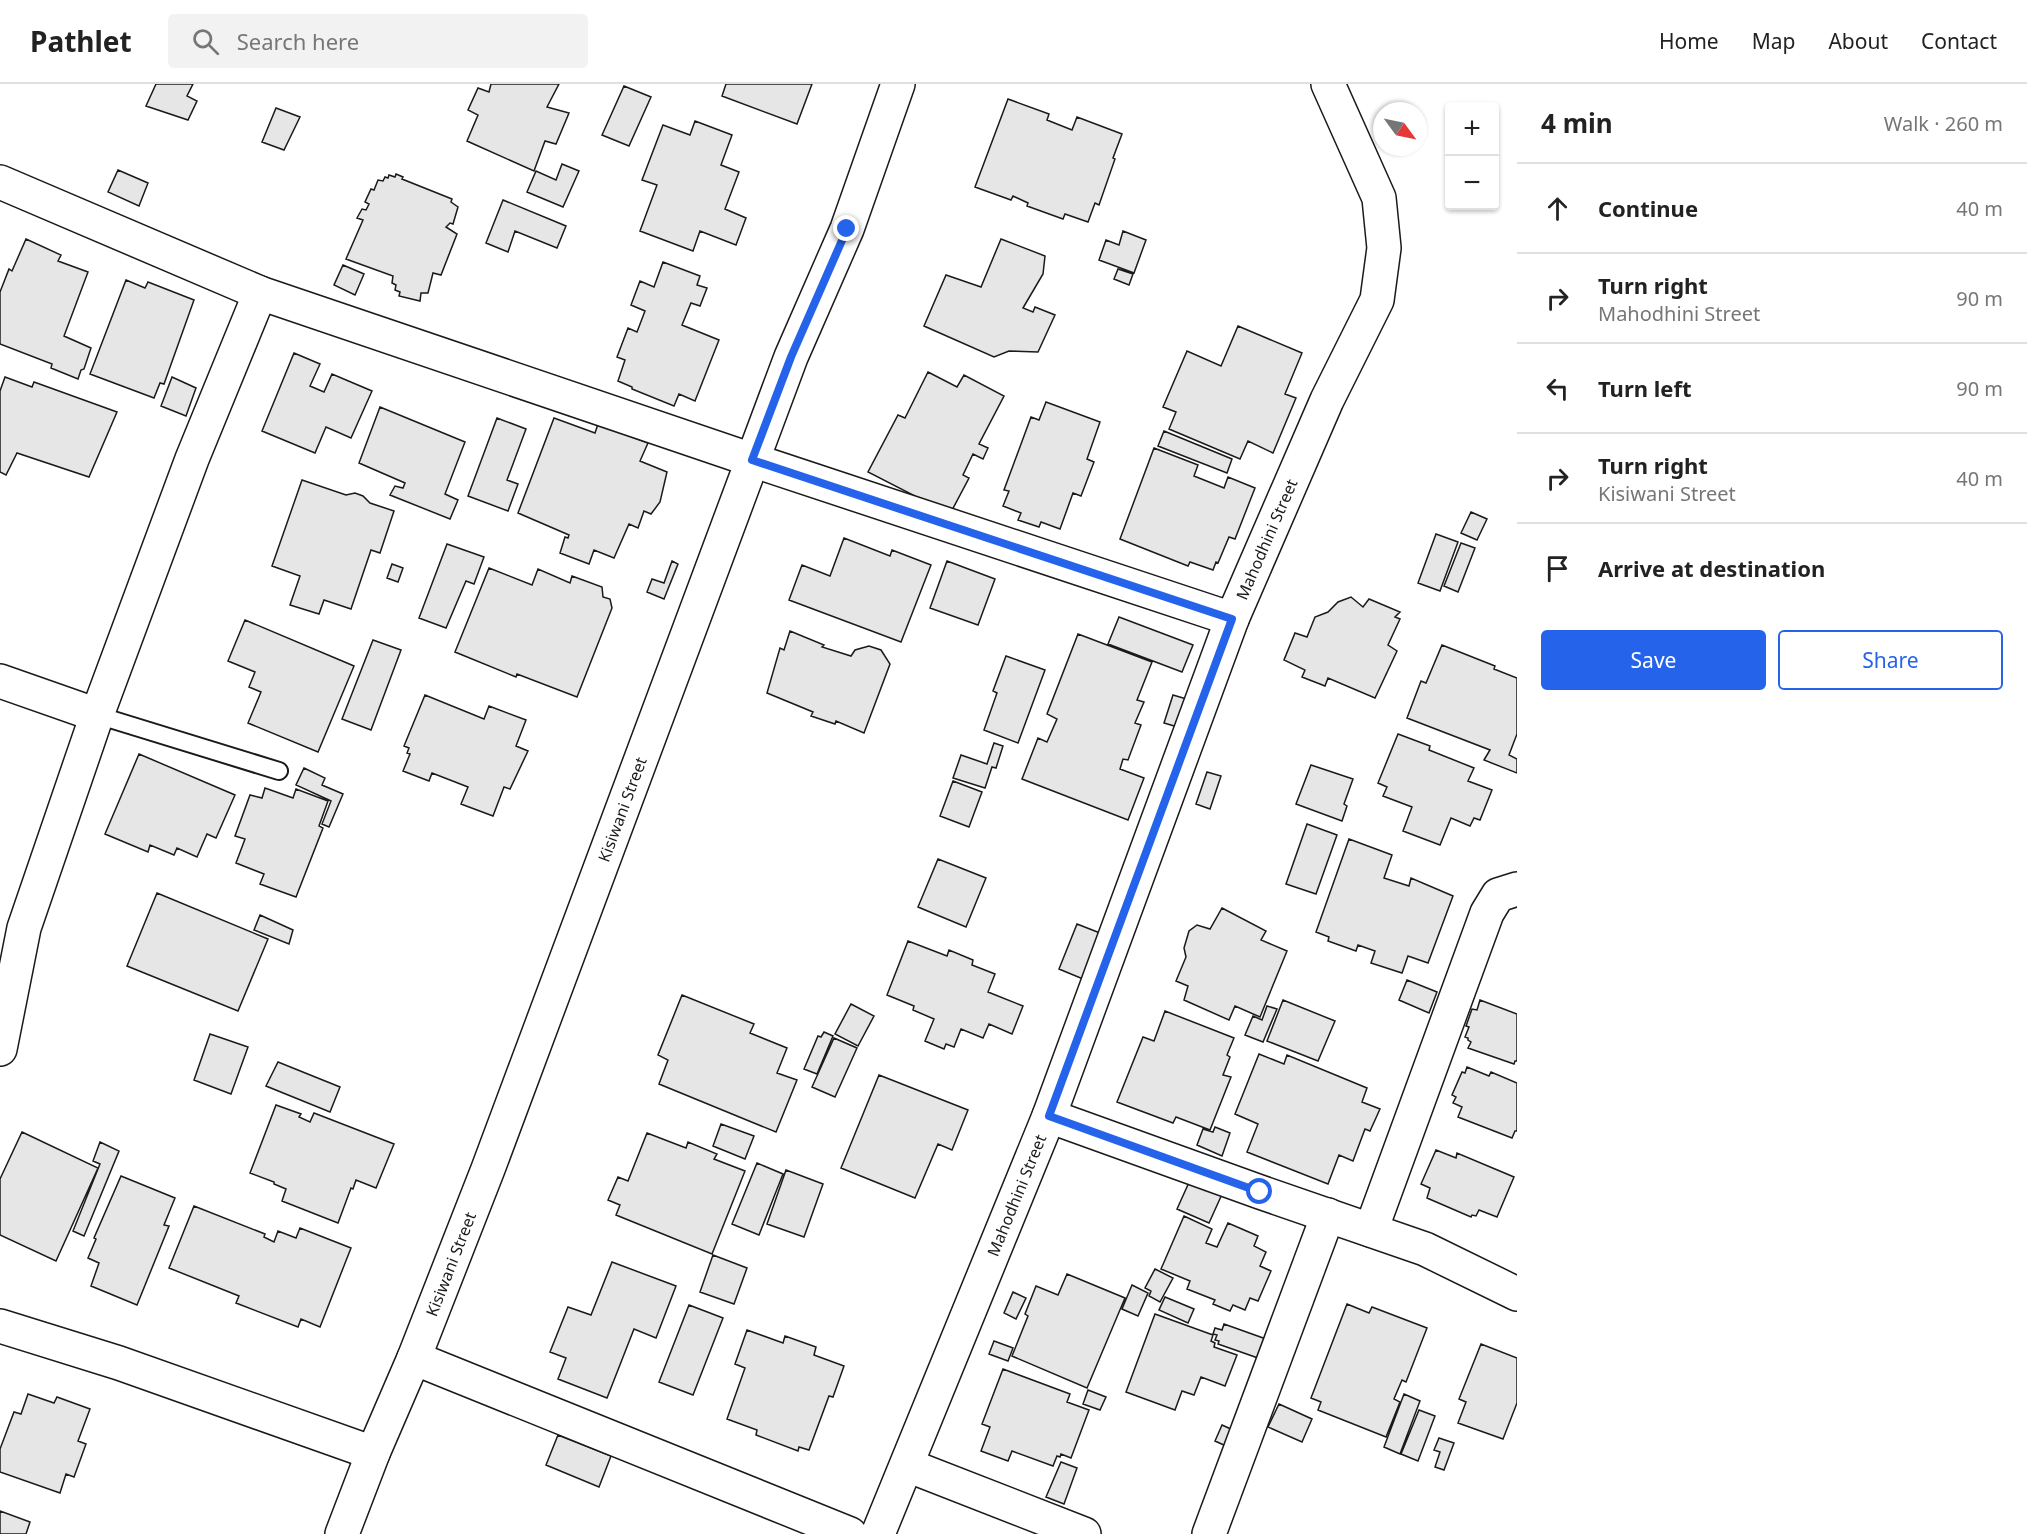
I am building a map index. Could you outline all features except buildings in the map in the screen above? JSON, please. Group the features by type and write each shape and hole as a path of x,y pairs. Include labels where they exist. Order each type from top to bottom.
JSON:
{"street":[{"name":"Kisiwani Street","path":"342,1534 488,1169 752,460 791,357 847,229 898,84"},
{"name":"Mahodhini Street","path":"878,1534 1049,1116 1232,619 1327,400 1377,300 1384,248 1379,198 1328,84"},
{"path":"0,182 260,293 752,460 1232,619"},
{"path":"0,1049 24,928 97,715 192,459 260,293"},
{"path":"0,681 97,715"},
{"path":"1371,1230 1487,913 1498,895 1517,889"},
{"path":"1049,1116 1425,1249 1517,1293"},
{"path":"1209,1534 1328,1215"},
{"path":"0,1326 119,1363 373,1453"},
{"path":"414,1358 850,1534"},
{"path":"907,1465 1084,1534"}],"lane":[{"path":"97,715 279,771"}],"route":[{"path":"847,229 791,357 752,460 1232,619 1049,1116 1260,1192"}]}
